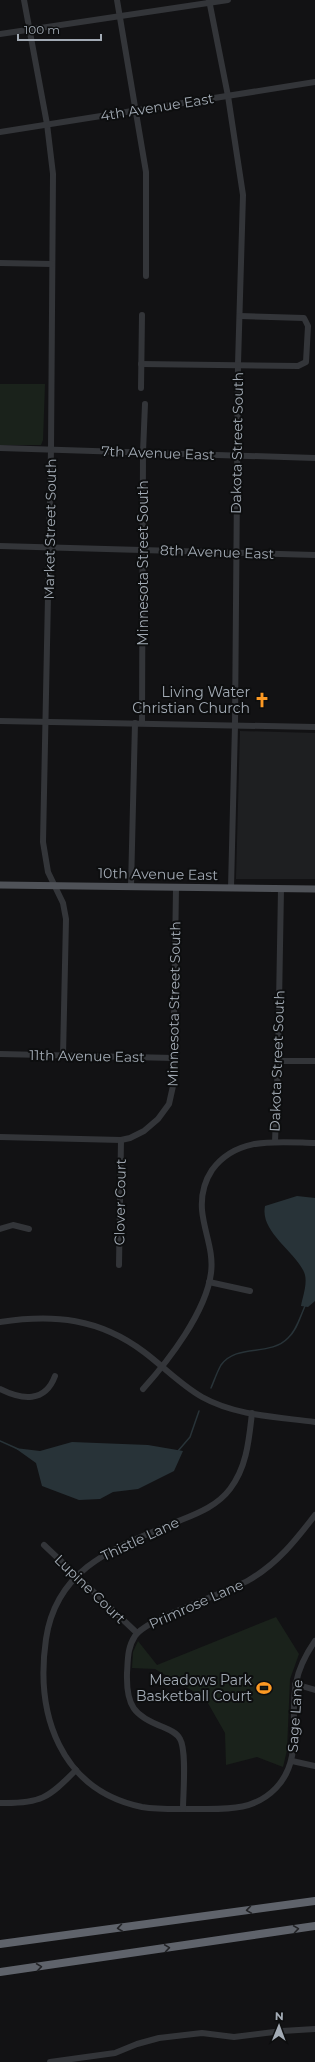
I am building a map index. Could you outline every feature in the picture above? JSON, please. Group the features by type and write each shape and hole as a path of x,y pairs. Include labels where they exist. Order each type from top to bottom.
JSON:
{"highway":[{"path":"0,1944 315,1901"},
{"path":"0,1972 315,1926"}],"main road":[{"name":"10th Avenue East","path":"0,885 315,889"}],"street":[{"name":"Market Street South","path":"24,0 47,124 52,174 51,449 44,853 48,872 63,903 66,920 63,1056"},
{"path":"117,0 137,111 146,172 146,276"},
{"path":"0,34 120,17 210,1 228,0"},
{"name":"Dakota Street South","path":"210,1 228,96 243,194 238,364 235,725 231,888"},
{"name":"4th Avenue East","path":"0,132 315,82"},
{"path":"0,263 52,264"},
{"path":"141,388 142,315"},
{"path":"141,364 238,364 298,366 303,365 308,358 308,326 304,318 240,316"},
{"name":"Minnesota Street South","path":"142,723 143,452 146,404"},
{"name":"7th Avenue East","path":"0,448 315,458"},
{"name":"8th Avenue East","path":"0,546 315,555"},
{"path":"0,721 235,725 315,728"},
{"path":"131,887 134,723"},
{"name":"Minnesota Street South","path":"0,1137 121,1140 144,1131 164,1111 173,1086 176,888"},
{"name":"Dakota Street South","path":"143,1389 162,1366 186,1332 202,1301 209,1282 211,1254 202,1205 206,1181 216,1165 229,1153 246,1145 275,1142 281,889"},
{"name":"11th Avenue East","path":"0,1054 174,1058"},
{"path":"278,1061 315,1061"},
{"name":"Clover Court","path":"119,1265 121,1140"},
{"path":"275,1142 315,1143"},
{"path":"0,1229 13,1225 29,1230"},
{"path":"209,1282 250,1291"},
{"path":"0,1322 38,1318 69,1319 82,1322 120,1337 162,1366 202,1397 227,1407 252,1413 315,1422"},
{"path":"0,1389 18,1397 33,1397 49,1387 55,1376"},
{"name":"Thistle Lane","path":"183,1809 144,1807 123,1801 96,1787 76,1770 58,1744 49,1721 43,1678 45,1650 50,1623 59,1602 76,1576 93,1561 115,1548 201,1512 222,1498 230,1490 242,1470 248,1445 252,1413"},
{"name":"Primrose Lane","path":"183,1809 183,1754 180,1739 170,1730 141,1717 132,1707 129,1700 127,1685 128,1654 131,1642 137,1633 153,1622 236,1587 263,1571 286,1551 315,1515"},
{"name":"Lupine Court","path":"44,1545 137,1633"},
{"name":"Sage Lane","path":"183,1809 226,1809 254,1804 263,1800 278,1786 292,1761 295,1684 302,1660 315,1641"},
{"path":"295,1684 315,1690"},
{"path":"292,1761 315,1766"},
{"path":"0,1803 20,1804 44,1798 55,1791 76,1770"},
{"path":"50,2062 115,2053 137,2044 159,2038 202,2033 234,2037 282,2031 315,2029"}],"shaded area":[{"path":"0,384 45,384 43,440 41,445 0,445"},
{"path":"240,731 315,733 315,879 236,879"},
{"path":"297,1196 315,1198 315,1301 308,1307 301,1306 306,1283 305,1274 298,1262 272,1232 267,1224 265,1215 265,1206"},
{"path":"72,1442 148,1445 183,1451 174,1471 138,1489 113,1492 100,1499 79,1500 42,1486 36,1463 15,1448 40,1451"},
{"path":"276,1617 299,1654 290,1679 287,1750 283,1767 257,1757 226,1765 225,1733 205,1698 155,1669 132,1668 133,1652 138,1641 157,1665"}],"waterway":[{"path":"211,1388 221,1365 228,1358 236,1354 272,1347 281,1344 288,1338 296,1327 305,1306"},
{"path":"178,1451 190,1437 199,1411"},
{"path":"0,1441 18,1449"}],"place":[{"name":"Living Water Christian Church","path":"262,700"},
{"name":"Meadows Park Basketball Court","path":"264,1688"}]}
